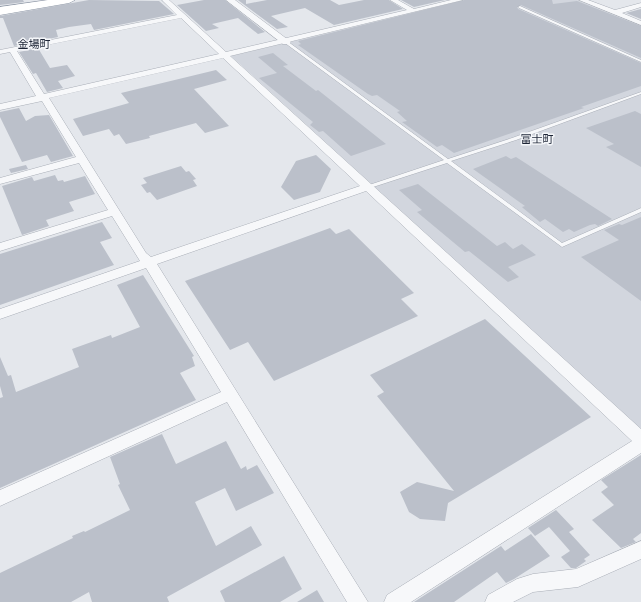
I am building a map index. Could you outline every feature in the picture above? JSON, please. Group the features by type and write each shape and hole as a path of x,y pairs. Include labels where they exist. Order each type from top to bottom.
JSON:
{"highway":[{"path":"0,11 69,0"}],"street":[{"path":"165,0 641,439"},
{"path":"230,0 286,42"},
{"path":"393,0 413,11"},
{"path":"0,108 460,0"},
{"path":"582,0 641,24"},
{"path":"614,13 641,5"},
{"path":"0,52 182,16"},
{"path":"13,50 142,256 149,262 358,602"},
{"path":"0,181 82,159"},
{"path":"0,314 368,187"},
{"path":"0,247 115,212"},
{"path":"0,498 231,394"},
{"path":"394,602 638,446 641,442"},
{"path":"495,602 517,589 533,583 578,578 597,568 641,550"}],"lane":[{"path":"520,8 641,61"},
{"path":"286,42 562,246 641,210"},
{"path":"368,187 447,162 641,94"}],"shaded area":[{"path":"470,0 577,0 641,26 641,430 231,56"}],"building":[{"path":"0,0 23,0 24,2 0,5"},
{"path":"89,0 159,1 174,14 94,30 91,24 69,27 56,30 58,37 14,46 3,18 0,18 0,16"},
{"path":"204,0 225,0 265,32 258,34 238,18 212,24 219,28 206,31 177,5"},
{"path":"238,0 246,0 246,4 267,0 330,0 339,5 364,0 389,0 403,9 334,25 305,8 271,16 288,27 277,29"},
{"path":"401,0 445,0 414,7"},
{"path":"464,0 552,0 553,4 577,1 641,26 641,58 521,5 517,7 518,9 641,63 641,86 581,107 584,108 454,153 442,145 437,147 402,122 407,121 397,112 400,111 377,95 372,96 368,94 298,45 301,44 298,41"},
{"path":"641,9 641,19 626,13"},
{"path":"38,48 50,68 67,65 75,76 58,81 63,88 47,92 36,73 33,74 19,52"},
{"path":"273,53 288,65 283,66 316,91 318,90 386,144 351,156 323,131 319,132 310,125 313,122 259,78 277,73 258,57"},
{"path":"216,70 227,80 194,89 229,126 205,133 196,123 126,144 119,134 114,136 109,129 83,136 73,119 129,103 121,93"},
{"path":"19,108 26,121 35,116 49,115 73,156 51,162 47,155 22,162 0,117 0,112"},
{"path":"635,111 641,114 641,167 606,147 614,144 586,128"},
{"path":"316,155 331,169 320,192 294,200 281,187 296,161"},
{"path":"506,156 511,159 516,157 612,219 598,226 595,224 590,225 574,232 569,229 563,232 545,219 540,222 522,207 525,206 473,169"},
{"path":"26,165 28,169 11,173 9,169"},
{"path":"181,166 186,172 189,171 196,179 193,180 197,186 157,200 150,192 147,193 141,185 147,183 143,178"},
{"path":"55,175 58,181 63,180 64,182 85,176 95,194 69,202 74,211 46,220 49,226 22,235 2,186 32,177 34,181"},
{"path":"418,184 497,246 505,242 513,249 522,244 536,255 508,267 519,277 508,282 469,251 465,252 417,212 422,210 399,190"},
{"path":"641,217 641,301 581,257 619,240 604,230 619,224 622,225"},
{"path":"102,222 112,238 100,242 114,265 0,305 0,254"},
{"path":"330,228 336,234 349,229 414,293 401,299 418,316 274,381 248,342 230,350 185,281"},
{"path":"143,275 194,356 192,357 195,366 180,373 196,400 0,488 0,398 3,397 0,386 0,357 8,376 11,375 16,392 79,367 72,349 111,335 112,338 140,327 117,285"},
{"path":"485,319 591,417 448,503 445,521 420,519 409,512 400,492 417,482 454,491 377,396 384,392 370,375"},
{"path":"162,434 176,464 226,441 241,469 246,466 247,470 257,465 274,493 236,511 225,488 195,502 216,546 251,526 262,545 167,597 169,602 92,602 89,592 71,602 0,602 0,573 73,538 72,536 84,531 85,532 130,510 118,485 120,484 110,457"},
{"path":"641,455 641,533 633,539 636,542 621,548 592,520 614,505 601,492 608,487 601,480"},
{"path":"556,510 574,529 569,532 590,555 584,559 586,561 576,568 571,568 561,557 570,551 549,527 535,536 528,528"},
{"path":"531,534 550,556 514,579 506,583 497,572 454,602 414,602 501,546 505,551"},
{"path":"284,556 302,589 280,602 225,602 220,591"},
{"path":"317,590 324,602 297,602"}],"district":[{"name":"金場町","path":"34,44"},
{"name":"富士町","path":"537,139"}]}
